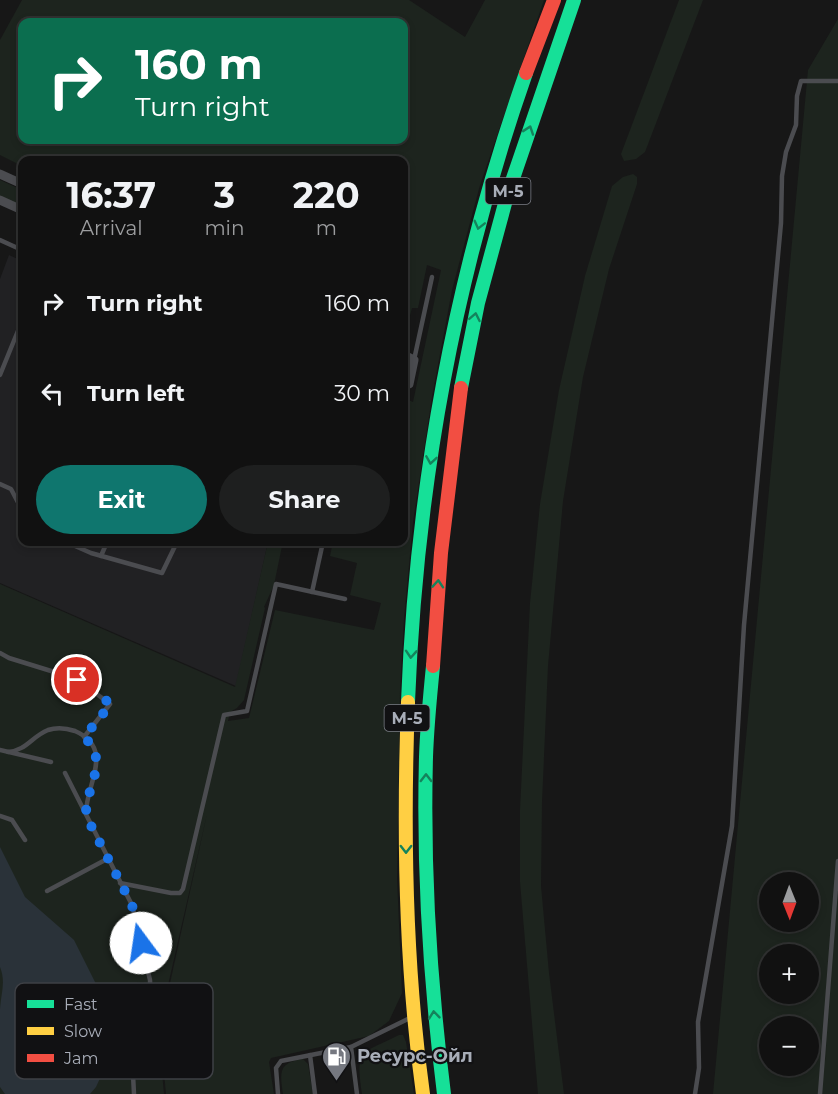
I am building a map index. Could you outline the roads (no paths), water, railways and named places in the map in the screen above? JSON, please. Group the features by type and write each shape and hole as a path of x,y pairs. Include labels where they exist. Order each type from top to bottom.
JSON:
{"highway":[{"name":"М-5","path":"423,1094 414,1016 406,877 407,706 421,525 446,369 482,212 506,128 554,0"},
{"name":"М-5","path":"444,1094 433,1009 426,888 426,756 441,553 457,416 478,303 507,196 574,0"}],"street":[{"path":"0,174 18,182"},
{"path":"0,200 18,208"},
{"path":"408,357 414,360 408,383"}],"lane":[{"path":"695,1094 699,1068 698,1022 732,826 744,625 781,223 782,176 786,152 796,125 797,96 801,81 838,81"},
{"path":"0,240 18,248"},
{"path":"414,360 432,277"},
{"path":"0,375 18,331"},
{"path":"0,484 11,489 18,502"},
{"path":"76,546 101,556 162,573 175,546"},
{"path":"101,556 105,546"},
{"path":"312,592 322,546"},
{"path":"120,883 171,894 180,893 224,715 247,711 276,584 345,599"},
{"path":"0,653 77,680 111,704 84,737"},
{"path":"8,752 22,749 37,737 53,729 71,729 84,737 92,747 97,761 95,776 86,803 86,816"},
{"path":"0,750 51,762"},
{"path":"65,773 132,905 150,983"},
{"path":"0,816 12,820 25,840"},
{"path":"47,891 107,859"},
{"path":"820,1094 838,861"},
{"path":"278,1094 275,1076 278,1064 287,1059 351,1047 414,1016"},
{"path":"351,1047 357,1094"},
{"path":"310,1054 315,1094"},
{"path":"133,1079 134,1094"}],"place":[{"name":"Ресурс-Ойл","path":"336,1082"}]}
